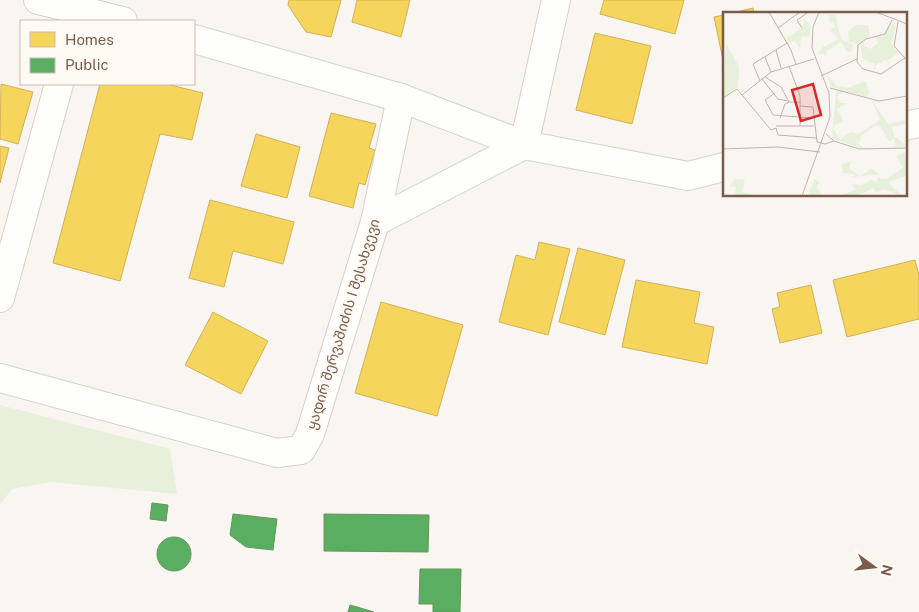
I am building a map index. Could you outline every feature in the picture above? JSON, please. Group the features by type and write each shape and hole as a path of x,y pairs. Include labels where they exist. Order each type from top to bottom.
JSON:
{"street":[{"path":"38,0 119,20"},
{"path":"524,145 556,0"},
{"path":"195,39 401,98 524,145 688,176 723,167"},
{"path":"0,298 58,85"},
{"name":"ყადირ შერვაშიძის I შესახვევი","path":"0,378 277,453 302,450 310,434 375,222 401,98"},
{"path":"906,126 919,123"},
{"path":"375,222 524,145"}],"green space":[{"path":"0,405 170,449 177,494 51,482 12,489 0,504"}],"building: Homes":[{"path":"289,0 341,0 331,37 306,32 288,5"},
{"path":"357,0 410,0 401,37 352,22"},
{"path":"604,0 684,0 675,34 600,14"},
{"path":"753,8 754,12 736,12"},
{"path":"723,15 723,60 714,17"},
{"path":"595,33 651,46 632,124 576,110"},
{"path":"1,84 33,92 18,144 0,139"},
{"path":"100,85 170,85 203,93 192,140 160,134 120,281 53,263"},
{"path":"331,113 376,124 369,148 375,150 365,185 359,183 353,208 309,196"},
{"path":"256,134 300,147 287,198 241,186"},
{"path":"0,146 9,148 0,183"},
{"path":"210,200 294,222 283,264 233,251 224,287 189,278"},
{"path":"539,242 570,249 548,335 499,322 516,255 535,260"},
{"path":"578,248 625,260 605,335 559,322"},
{"path":"915,260 919,275 919,319 847,337 833,280"},
{"path":"636,280 700,292 694,323 714,327 707,364 622,347"},
{"path":"811,285 822,333 780,343 772,309 780,307 777,293"},
{"path":"381,302 463,325 437,416 355,393"},
{"path":"213,312 268,341 241,394 185,365"}],"building: Public":[{"path":"152,503 168,505 166,521 150,519"},
{"path":"233,514 277,519 273,550 246,547 230,535"},
{"path":"324,514 429,515 428,552 324,551"},
{"path":"174,537 186,542 191,554 186,566 174,571 162,566 157,554 162,542"},
{"path":"420,569 461,569 460,612 433,612 433,604 419,604"},
{"path":"350,605 374,612 348,612"}]}
